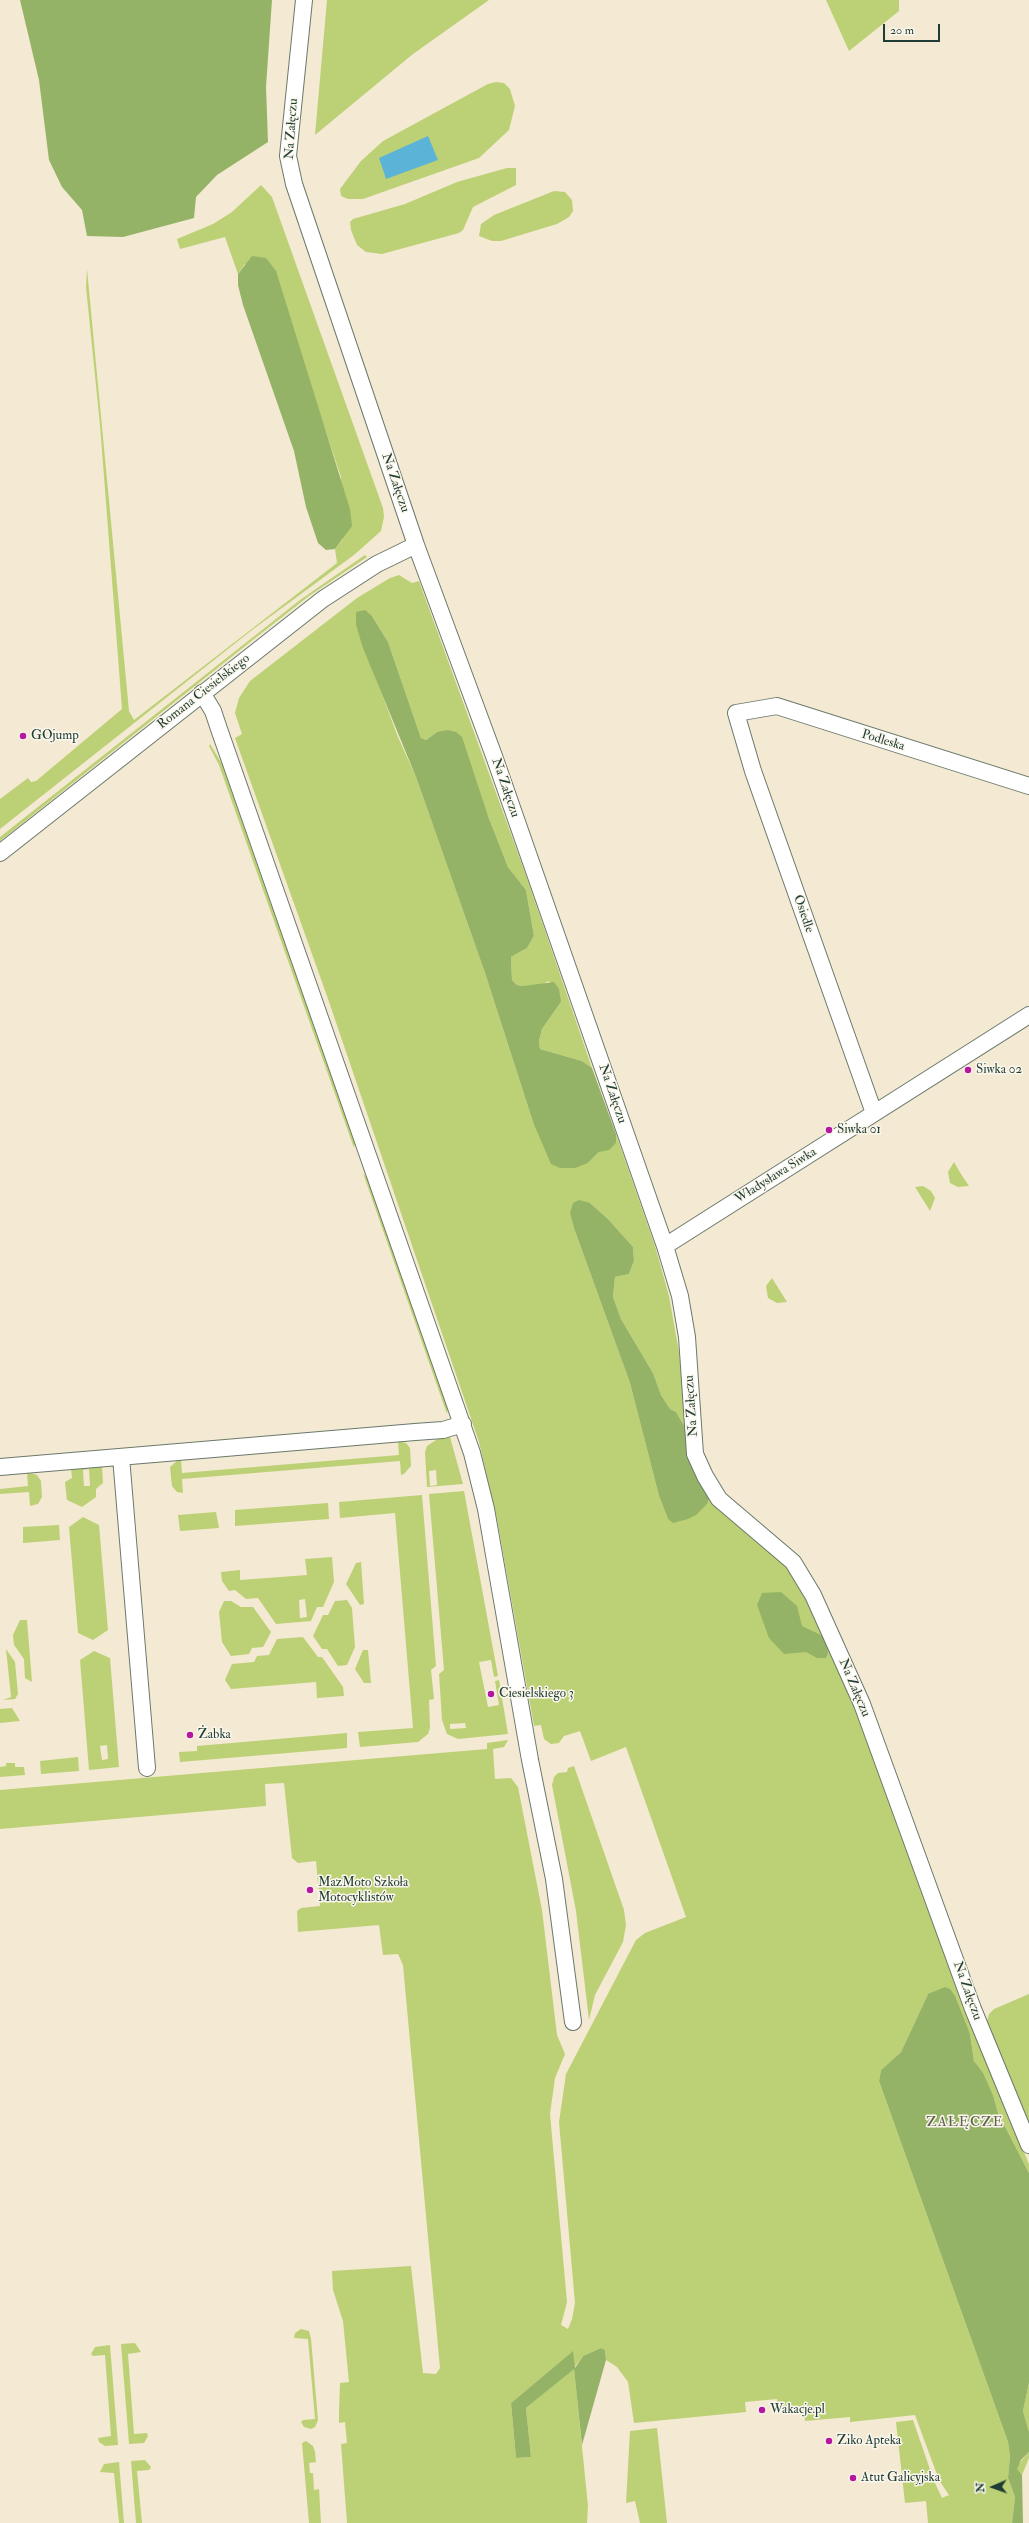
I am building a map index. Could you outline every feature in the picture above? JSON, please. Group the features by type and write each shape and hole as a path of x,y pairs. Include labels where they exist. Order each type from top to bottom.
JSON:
{"street":[{"name":"Na Załęczu","path":"304,0 288,156 291,170 416,546 494,756 665,1246 680,1296 687,1337 695,1454 719,1499 793,1562 813,1595 862,1704 973,2009 1029,2145"},
{"name":"Romana Ciesielskiego","path":"0,853 202,693 351,579 416,546"},
{"path":"202,693 213,710 463,1424 486,1509 530,1760 554,1879 573,2022"},
{"name":"Podleska","path":"736,713 776,706 1029,786"},
{"name":"Osiedle","path":"736,713 753,771 874,1113"},
{"name":"Władysława Siwka","path":"665,1246 1029,1015"},
{"path":"0,1467 443,1430 463,1424"},
{"path":"122,1457 147,1768"}],"green space":[{"path":"20,0 272,0 266,87 268,142 217,175 196,197 194,218 123,237 87,236 82,210 62,187 49,160 39,80"},
{"path":"327,0 489,0 413,54 315,135"},
{"path":"826,0 899,0 899,11 849,51"},
{"path":"496,82 504,83 510,89 515,106 509,130 479,158 363,199 348,199 341,196 340,189 361,161 383,141 488,84"},
{"path":"507,168 516,168 516,185 473,207 463,230 459,233 382,254 366,252 357,245 351,230 350,222 353,219 405,204 457,182"},
{"path":"261,185 272,197 383,508 384,517 381,531 354,555 252,630 0,829 0,799 28,778 31,782 36,781 122,709 100,425 86,287 87,269 129,711 134,720 337,563 335,549 343,539 341,477 300,354 245,264 238,274 225,237 180,249 177,239 213,224 232,212"},
{"path":"554,191 565,192 572,200 573,211 569,217 557,224 501,241 492,241 479,236 481,224 494,215"},
{"path":"252,256 266,258 276,271 350,509 352,526 335,549 326,550 318,543 306,507 294,451 243,305 238,285 238,274"},
{"path":"365,555 367,557 309,596 0,841 0,837 300,600"},
{"path":"399,575 412,583 419,581 527,878 592,1068 582,1061 540,1049 539,1041 542,1029 561,1002 549,981 539,986 523,986 517,985 512,980 511,957 527,948 534,936 526,890 508,867 488,816 437,732 426,740 421,738 388,642 372,616 356,625 398,737 416,777 485,973 533,1122 588,1163 599,1152 616,1143 616,1134 655,1246 669,1296 679,1352 686,1429 676,1412 670,1409 661,1395 653,1373 621,1319 613,1297 615,1277 629,1274 634,1261 633,1247 608,1219 590,1203 575,1231 630,1383 659,1496 668,1519 710,1496 796,1575 849,1693 982,2052 1029,2164 1029,2173 998,2113 993,2095 974,2061 970,2034 928,1994 901,2052 881,2070 879,2081 1008,2442 1010,2456 1008,2478 1015,2497 1012,2523 928,2523 926,2501 905,2503 896,2422 913,2420 934,2481 942,2498 949,2495 939,2480 915,2415 850,2422 850,2417 805,2421 803,2406 777,2409 777,2399 745,2402 746,2412 634,2423 628,2382 617,2367 606,2360 605,2350 601,2348 583,2356 574,2368 588,2506 587,2523 347,2523 341,2444 347,2443 345,2422 339,2423 339,2411 340,2383 349,2382 343,2321 333,2290 332,2271 411,2266 423,2373 436,2374 440,2368 403,1965 398,1954 383,1955 379,1925 298,1932 297,1911 301,1908 320,1906 316,1861 298,1863 292,1858 284,1783 265,1784 266,1806 0,1829 0,1790 487,1749 487,1743 508,1740 504,1747 493,1749 495,1779 511,1778 518,1787 542,1910 557,2035 565,2054 555,2078 550,2114 567,2302 561,2325 568,2329 572,2319 575,2303 559,2122 566,2074 636,1940 645,1933 686,1917 626,1747 591,1761 580,1731 564,1736 559,1743 551,1744 544,1739 541,1725 534,1726 497,1519 479,1442 327,996 235,738 242,734 235,713 239,698 250,681 357,598 390,578","holes":["572,2352 574,2368 526,2408 531,2457 516,2458 511,2403"]},
{"path":"365,610 372,616 388,642 421,738 426,740 437,732 448,730 456,732 462,737 488,816 508,867 526,890 534,936 527,948 511,957 512,980 517,985 523,986 554,982 559,989 561,1002 542,1029 539,1041 540,1049 582,1061 592,1068 616,1134 616,1143 609,1150 599,1152 588,1163 575,1168 560,1168 551,1164 533,1122 485,973 416,777 363,648 356,625 356,612"},
{"path":"210,744 222,764 355,1143 354,1148 219,765 209,746"},
{"path":"954,1162 969,1186 958,1187 950,1183 948,1172"},
{"path":"363,1173 367,1178 403,1278 448,1409 447,1414"},
{"path":"923,1186 931,1191 935,1198 930,1211 915,1187"},
{"path":"579,1200 590,1203 608,1219 633,1247 634,1261 629,1274 615,1277 613,1297 621,1319 653,1373 661,1395 670,1409 676,1412 686,1429 688,1452 693,1470 710,1496 707,1504 696,1515 688,1519 673,1523 668,1519 659,1496 630,1383 575,1231 570,1213 573,1203"},
{"path":"772,1278 787,1302 777,1303 768,1298 766,1286"},
{"path":"450,1437 463,1484 427,1487 425,1452 427,1446 439,1438","holes":["436,1470 437,1485 430,1486 429,1471"]},
{"path":"398,1441 406,1443 410,1448 411,1466 404,1474 401,1475 400,1461 182,1479 183,1493 177,1492 172,1486 170,1467 178,1460 181,1460 182,1473 399,1455"},
{"path":"102,1466 103,1483 96,1489 96,1497 82,1507 67,1500 65,1482 72,1478 71,1469","holes":["89,1469 90,1486 84,1486 83,1470"]},
{"path":"27,1472 37,1475 41,1481 42,1497 38,1504 30,1506 29,1492 0,1494 0,1489 28,1486"},
{"path":"464,1491 498,1676 494,1677 491,1660 479,1662 488,1707 499,1705 495,1681 499,1680 508,1734 458,1739 447,1734 442,1720 439,1674 444,1670 429,1494","holes":["465,1723 466,1728 450,1729 450,1724"]},
{"path":"422,1495 436,1666 431,1670 434,1699 429,1700 430,1728 428,1734 418,1742 360,1747 358,1732 413,1728 395,1513 340,1518 339,1502"},
{"path":"328,1503 329,1519 235,1526 235,1510"},
{"path":"216,1512 219,1528 180,1531 178,1515"},
{"path":"83,1517 99,1525 108,1630 93,1640 78,1633 69,1527"},
{"path":"59,1525 60,1540 23,1543 23,1527"},
{"path":"332,1557 334,1582 323,1607 317,1607 311,1621 276,1624 258,1598 246,1599 235,1590 229,1591 222,1581 221,1572 240,1570 240,1580 307,1575 305,1559","holes":["305,1599 307,1617 300,1618 299,1600"]},
{"path":"361,1562 364,1604 360,1605 346,1584 356,1563"},
{"path":"781,1592 797,1606 802,1626 825,1637 828,1653 826,1658 817,1658 806,1652 784,1654 769,1638 757,1605 762,1593"},
{"path":"347,1600 352,1608 355,1647 347,1665 338,1666 327,1649 322,1649 313,1636 323,1615 328,1615 335,1601"},
{"path":"224,1601 231,1601 241,1607 253,1607 271,1632 263,1647 252,1648 249,1654 231,1656 222,1642 219,1612"},
{"path":"20,1620 27,1620 32,1682 25,1678 24,1659 14,1645 13,1635"},
{"path":"303,1637 318,1657 322,1657 343,1687 344,1696 317,1698 316,1682 231,1689 225,1680 232,1664 254,1662 257,1656 269,1655 277,1639"},
{"path":"6,1649 15,1662 18,1694 15,1699 3,1700 11,1697"},
{"path":"363,1650 368,1650 371,1683 364,1683 355,1669"},
{"path":"94,1651 110,1658 119,1767 89,1770 80,1660","holes":["107,1745 108,1759 102,1760 100,1746"]},
{"path":"12,1708 20,1721 0,1723 0,1709"},
{"path":"347,1733 347,1748 180,1762 179,1752 197,1751 197,1746"},
{"path":"78,1757 79,1771 41,1774 40,1761"},
{"path":"6,1763 15,1763 15,1767 24,1767 25,1775 0,1777 0,1767 6,1766"},
{"path":"574,1766 624,1910 626,1925 623,1942 595,1995 589,2020 576,1911 552,1785 554,1777 558,1773 567,1772 568,1768"},
{"path":"945,1987 950,1989 955,1996 970,2034 974,2061 983,2073 993,2095 998,2113 1029,2173 1029,2383 1023,2411 1029,2432 1029,2452 1021,2460 1017,2469 1022,2475 1023,2523 1012,2523 1015,2497 1008,2478 1010,2456 1008,2442 879,2081 881,2070 901,2052 928,1994"},
{"path":"1029,1994 1029,2128 987,2021 989,2014 994,2009"},
{"path":"301,2329 309,2331 311,2339 318,2420 315,2427 311,2429 304,2427 301,2422 303,2420 315,2419 308,2339 294,2338 295,2333"},
{"path":"135,2343 141,2352 128,2354 134,2434 147,2433 148,2436 144,2443 129,2444 121,2344"},
{"path":"110,2345 118,2445 105,2446 99,2442 98,2438 111,2436 105,2355 93,2356 91,2354 95,2347"},
{"path":"601,2348 605,2350 606,2360 582,2445 574,2369 526,2408 531,2457 516,2458 511,2403 573,2351 575,2368 583,2356"},
{"path":"1029,2383 1029,2432 1023,2411"},
{"path":"657,2428 667,2523 640,2523 635,2501 626,2503 630,2431"},
{"path":"306,2441 313,2446 315,2452 316,2462 309,2463 310,2473 313,2473 314,2490 319,2489 321,2523 309,2523 302,2443"},
{"path":"1029,2452 1029,2458 1022,2475 1017,2470 1017,2466"},
{"path":"145,2460 151,2467 149,2470 137,2471 142,2523 136,2523 131,2461"},
{"path":"119,2462 124,2523 119,2523 114,2473 100,2472 104,2464"}],"water":[{"path":"428,136 438,160 386,179 379,158"}],"place":[{"name":"GOjump","path":"23,736"},
{"name":"Siwka 02","path":"968,1070"},
{"name":"Siwka 01","path":"829,1130"},
{"name":"Ciesielskiego 3","path":"491,1694"},
{"name":"Żabka","path":"190,1735"},
{"name":"MazMoto Szkoła Motocyklistów","path":"310,1890"},
{"name":"Wakacje.pl","path":"762,2410"},
{"name":"Ziko Apteka","path":"829,2441"},
{"name":"Atut Galicyjska","path":"853,2478"}],"district":[{"name":"ZAŁĘCZE","path":"965,2123"}]}
